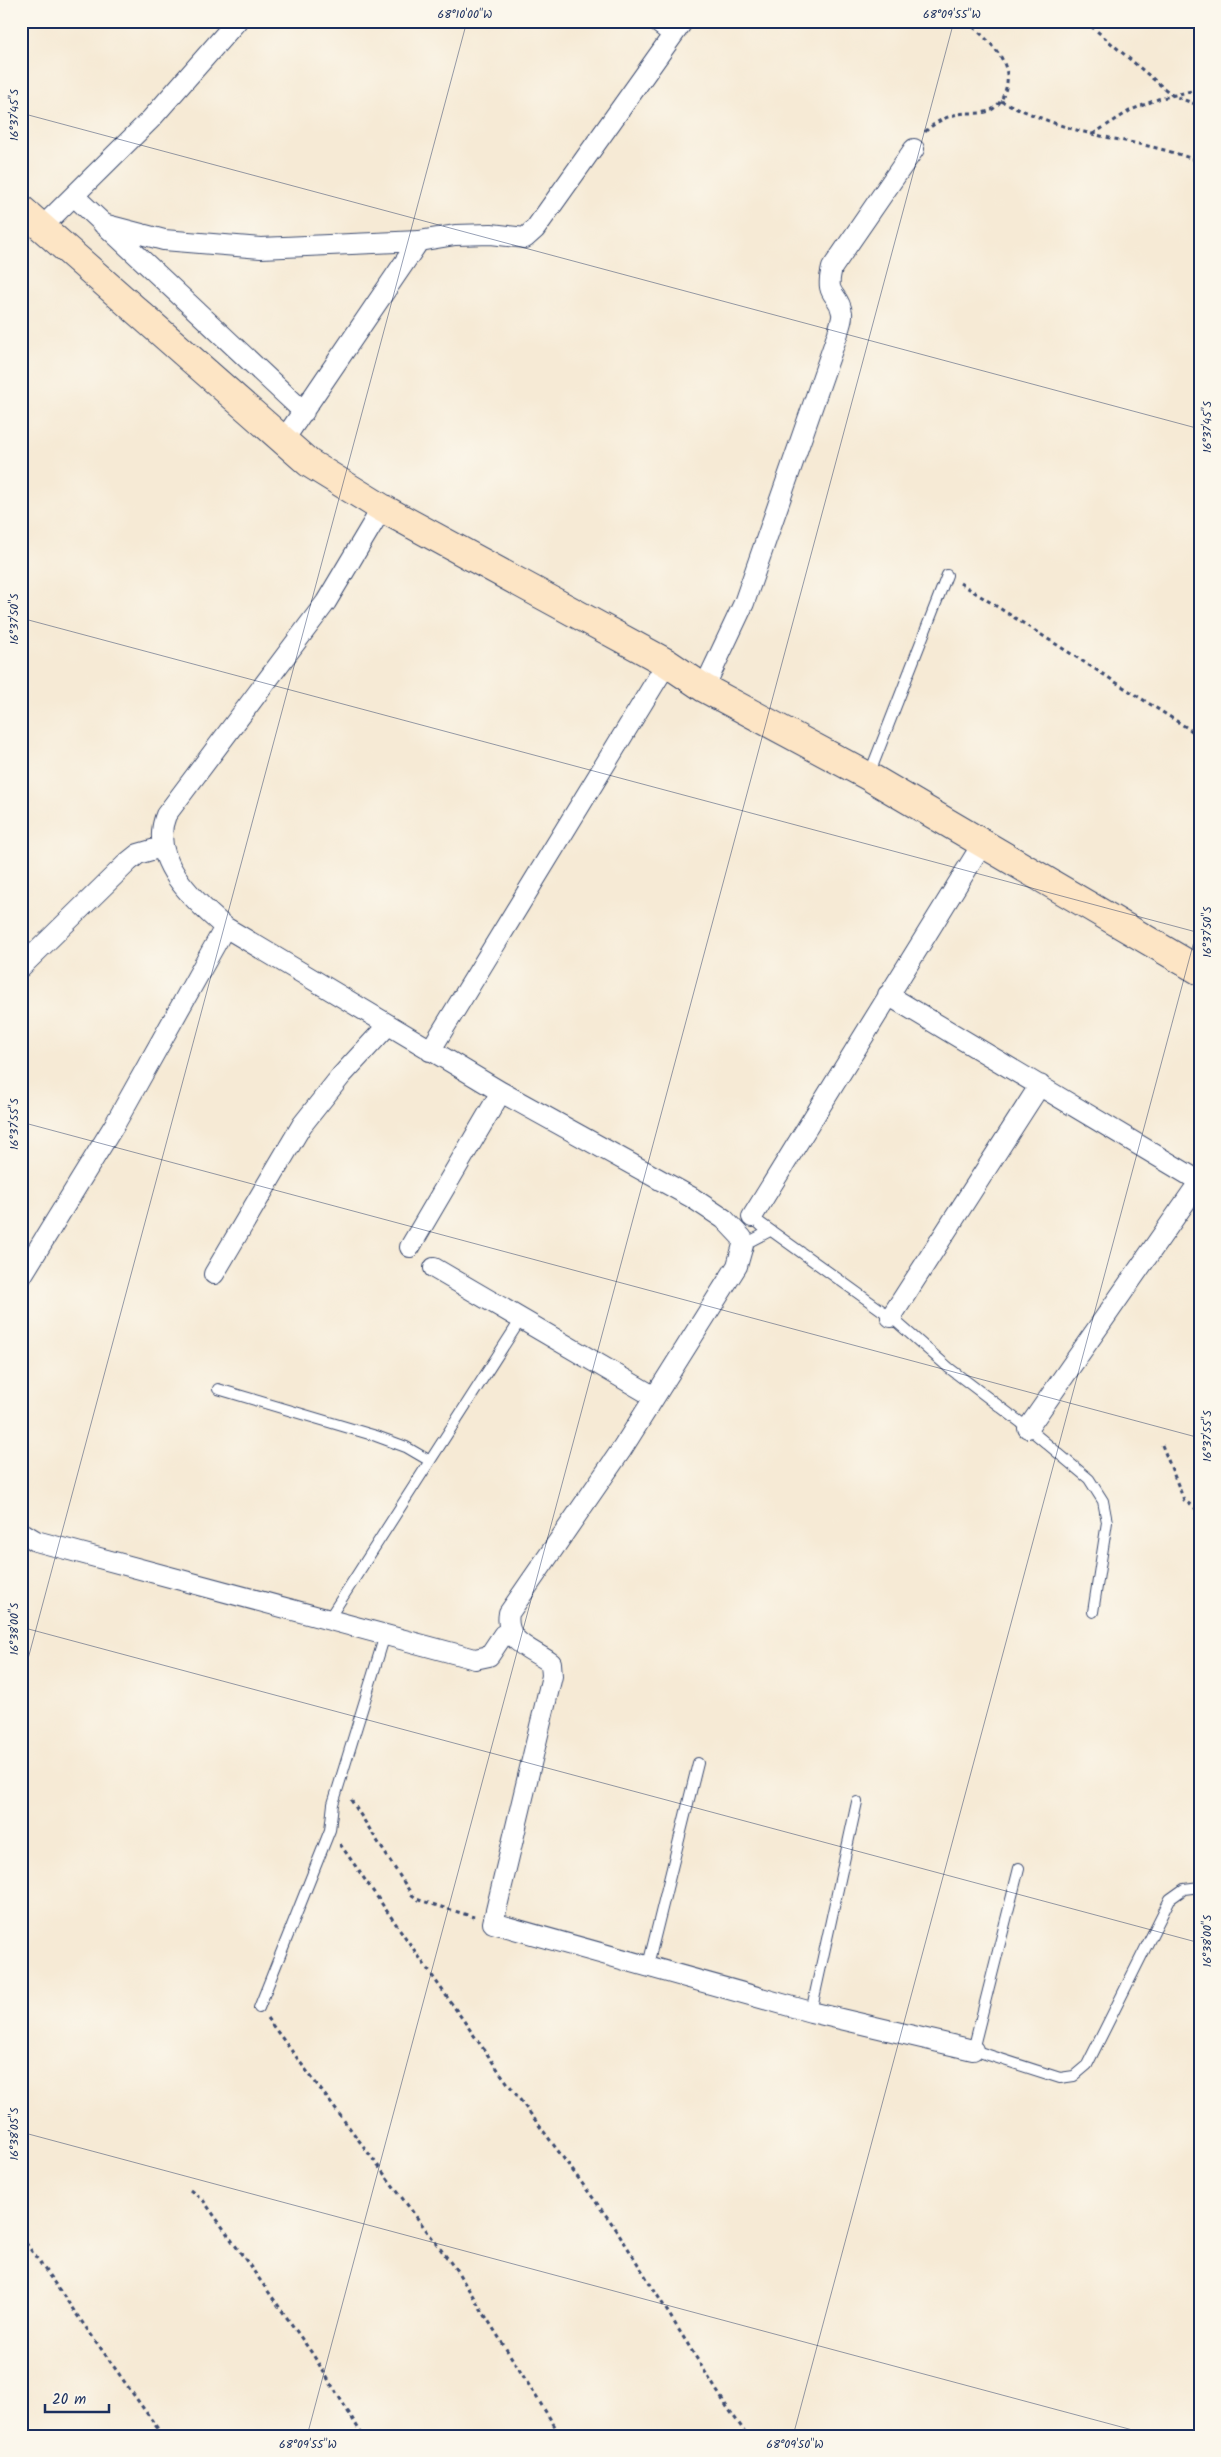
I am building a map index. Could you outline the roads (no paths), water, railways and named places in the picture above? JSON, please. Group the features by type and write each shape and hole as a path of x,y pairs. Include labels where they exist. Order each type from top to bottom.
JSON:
{"street":[{"path":"41,228 151,119 237,21"},
{"path":"103,224 164,240 260,248 419,241 455,235 491,234 525,238 535,229 678,28 656,21"},
{"path":"704,688 744,603 838,333 843,315 840,306 830,294 828,283 832,268 914,149"},
{"path":"74,196 304,412"},
{"path":"21,209 309,463 382,508 667,662 704,688 868,776 1200,971"},
{"path":"283,441 419,241"},
{"path":"382,508 326,602 172,806 162,825 162,847 165,857 196,900 224,927 430,1051 691,1197 724,1219 742,1238 743,1245 737,1266 622,1449 512,1606 507,1622 514,1639 522,1646 551,1663 552,1676 494,1923 811,2012 974,2050"},
{"path":"430,1051 667,662"},
{"path":"752,1217 983,843"},
{"path":"21,967 128,862 138,854 162,847"},
{"path":"21,1277 115,1124 224,927"},
{"path":"888,995 1200,1181 1028,1428"},
{"path":"214,1274 302,1124 341,1076 388,1025"},
{"path":"891,1317 1040,1085"},
{"path":"410,1248 501,1092"},
{"path":"434,1268 654,1396"},
{"path":"21,1532 36,1541 475,1659 489,1656 503,1635 510,1631"}],"lane":[{"path":"868,776 947,575"},
{"path":"743,1245 768,1232 752,1217"},
{"path":"752,1217 891,1317 949,1368 1028,1428 1089,1479 1103,1501 1106,1511 1107,1533 1093,1612"},
{"path":"328,1620 521,1319"},
{"path":"218,1388 376,1436 406,1447 430,1461"},
{"path":"260,2008 330,1830 333,1804 385,1635"},
{"path":"648,1966 698,1763"},
{"path":"811,2012 857,1802"},
{"path":"1019,1868 974,2050 1053,2077 1067,2078 1081,2071 1087,2065 1166,1905 1176,1893 1192,1887 1200,1888"}]}
